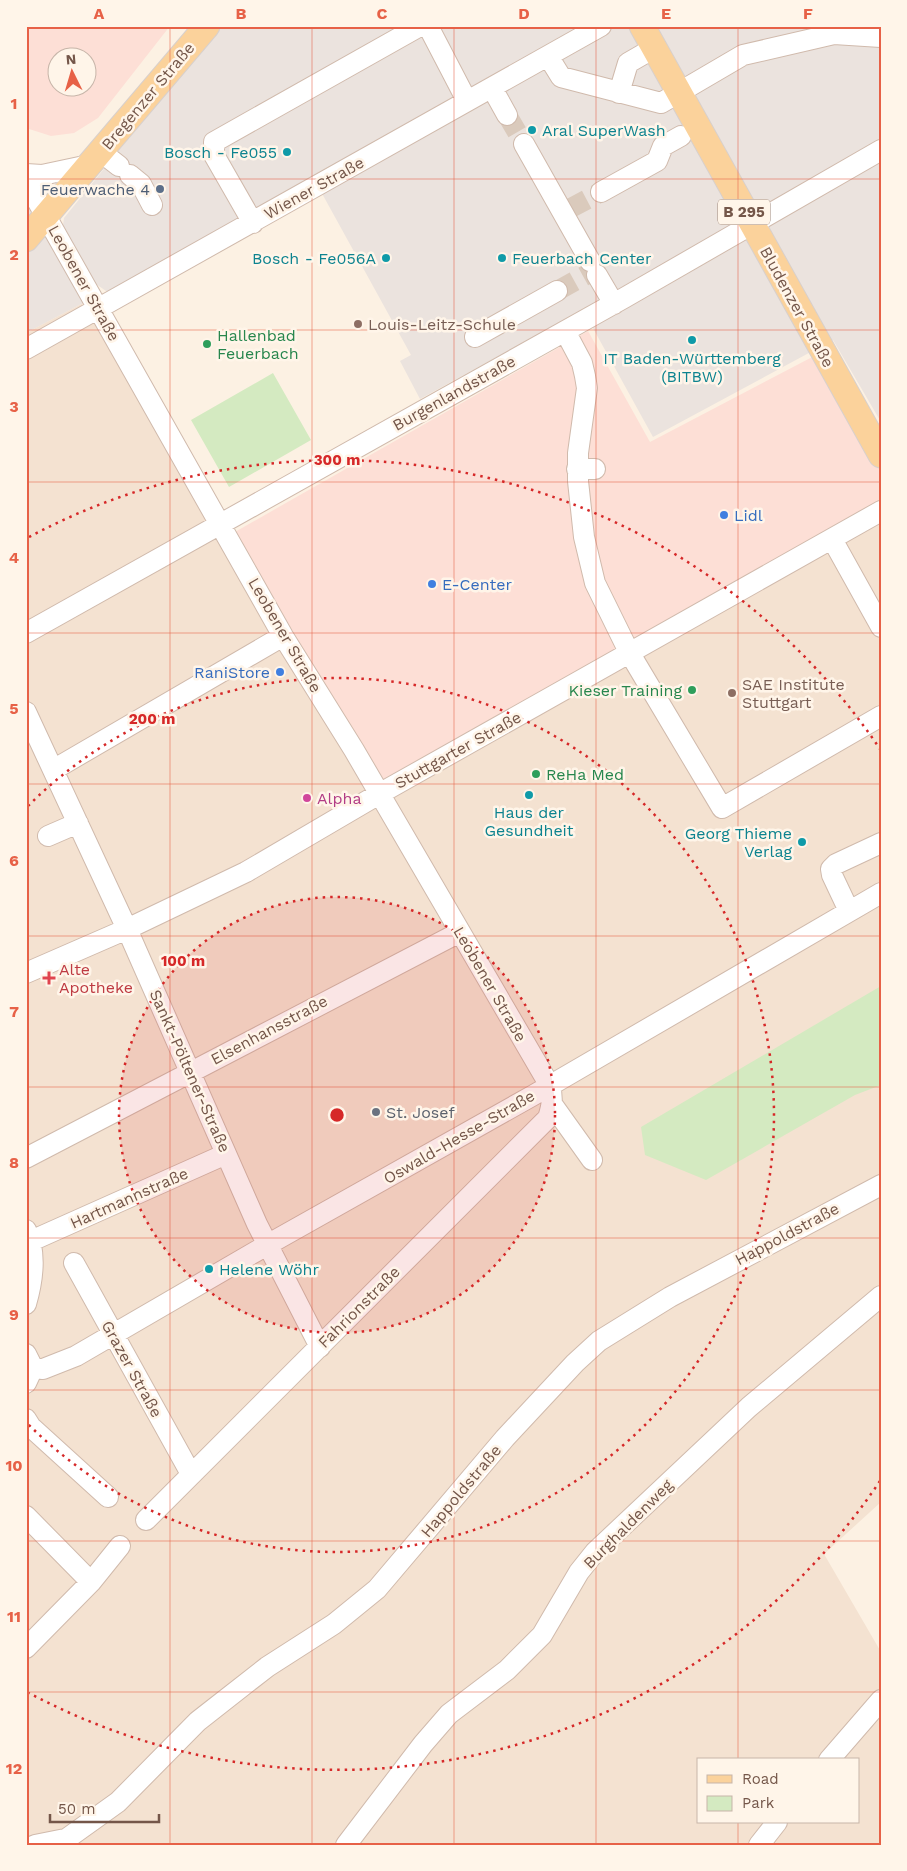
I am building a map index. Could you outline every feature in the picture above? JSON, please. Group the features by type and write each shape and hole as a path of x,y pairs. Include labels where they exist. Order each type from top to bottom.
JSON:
{"main road":[{"name":"Bregenzer Straße","path":"26,239 46,214 110,164 207,26"},
{"name":"Bludenzer Straße","path":"642,26 881,455"}],"street":[{"path":"253,223 214,154 214,142 420,26"},
{"path":"428,26 468,101"},
{"name":"Wiener Straße","path":"26,349 601,26"},
{"path":"548,56 560,77 661,102 716,68 743,55 834,34 881,37"},
{"path":"619,93 628,63 654,48"},
{"path":"492,88 508,115"},
{"path":"601,192 657,161 663,146 681,136"},
{"path":"524,144 566,211 614,304"},
{"name":"Burgenlandstraße","path":"26,633 221,522 614,304 881,150"},
{"name":"Bregenzer Straße","path":"26,174 42,174 110,164"},
{"path":"110,164 141,184 152,205"},
{"name":"Leobener Straße","path":"26,181 98,310 221,522 283,636 379,794 460,932 551,1095 592,1160"},
{"path":"475,337 557,291"},
{"path":"565,331 582,363 587,388 584,537 595,583 629,652 722,808 881,716"},
{"name":"Stuttgarter Straße","path":"26,973 127,929 246,872 379,794 881,510"},
{"path":"832,538 881,627"},
{"path":"53,770 283,636"},
{"name":"Sankt-Pöltener-Straße","path":"26,712 127,929 267,1245 320,1347"},
{"path":"48,836 78,823"},
{"path":"849,911 831,869 836,864 881,843"},
{"name":"Oswald-Hesse-Straße","path":"28,1369 43,1369 76,1356 267,1245 551,1095 881,893"},
{"name":"Elsenhansstraße","path":"26,1158 460,932"},
{"name":"Fahrionstraße","path":"146,1520 548,1118 551,1095"},
{"name":"Hartmannstraße","path":"29,1235 226,1154"},
{"name":"Happoldstraße","path":"35,1845 64,1842 118,1802 198,1721 267,1667 334,1624 377,1589 505,1438 575,1363 599,1341 670,1297 881,1185"},
{"path":"26,1304 33,1263 29,1235"},
{"name":"Grazer Straße","path":"74,1263 112,1335 191,1474"},
{"name":"Burghaldenweg","path":"346,1845 422,1744 449,1714 507,1670 542,1635 579,1572 595,1552 749,1407 881,1296"},
{"path":"26,1419 31,1427 108,1497"},
{"path":"26,1516 91,1582"},
{"path":"26,1648 91,1582 120,1546"},
{"path":"830,1758 881,1700"},
{"path":"759,1845 776,1824"}],"shaded area":[{"path":"26,26 170,26 98,118 74,133 51,136 26,128"},
{"path":"220,26 881,26 881,422 833,340 653,437 583,310 420,399 400,361 411,355 314,179 112,292 106,291 96,284 63,225 64,218"},
{"path":"26,196 85,302 26,333"},
{"path":"85,302 377,804 881,517 881,1502 824,1554 881,1652 881,1845 26,1845 26,333"},
{"path":"588,331 650,442 818,354 881,459 881,517 389,797 235,532"}],"green space":[{"path":"273,373 311,440 229,487 191,420"},
{"path":"881,986 881,1085 855,1095 706,1180 645,1155 641,1127"}],"tunnel":[{"path":"507,115 524,144"},
{"path":"569,209 601,192"},
{"path":"557,291 595,270"}],"place":[{"name":"Aral SuperWash","path":"532,130"},
{"name":"Bosch - Fe055","path":"287,152"},
{"name":"Feuerwache 4","path":"160,189"},
{"name":"Bosch - Fe056A","path":"386,258"},
{"name":"Feuerbach Center","path":"502,258"},
{"name":"Louis-Leitz-Schule","path":"358,324"},
{"name":"IT Baden-Württemberg (BITBW)","path":"692,340"},
{"name":"Hallenbad Feuerbach","path":"207,344"},
{"name":"Lidl","path":"724,515"},
{"name":"E-Center","path":"432,584"},
{"name":"RaniStore","path":"280,672"},
{"name":"Kieser Training","path":"692,690"},
{"name":"SAE Institute Stuttgart","path":"732,693"},
{"name":"ReHa Med","path":"536,774"},
{"name":"Haus der Gesundheit","path":"529,795"},
{"name":"Alpha","path":"307,798"},
{"name":"Georg Thieme Verlag","path":"802,842"},
{"name":"Alte Apotheke","path":"49,978"},
{"name":"St. Josef","path":"376,1112"},
{"name":"Helene Wöhr","path":"209,1269"}]}
